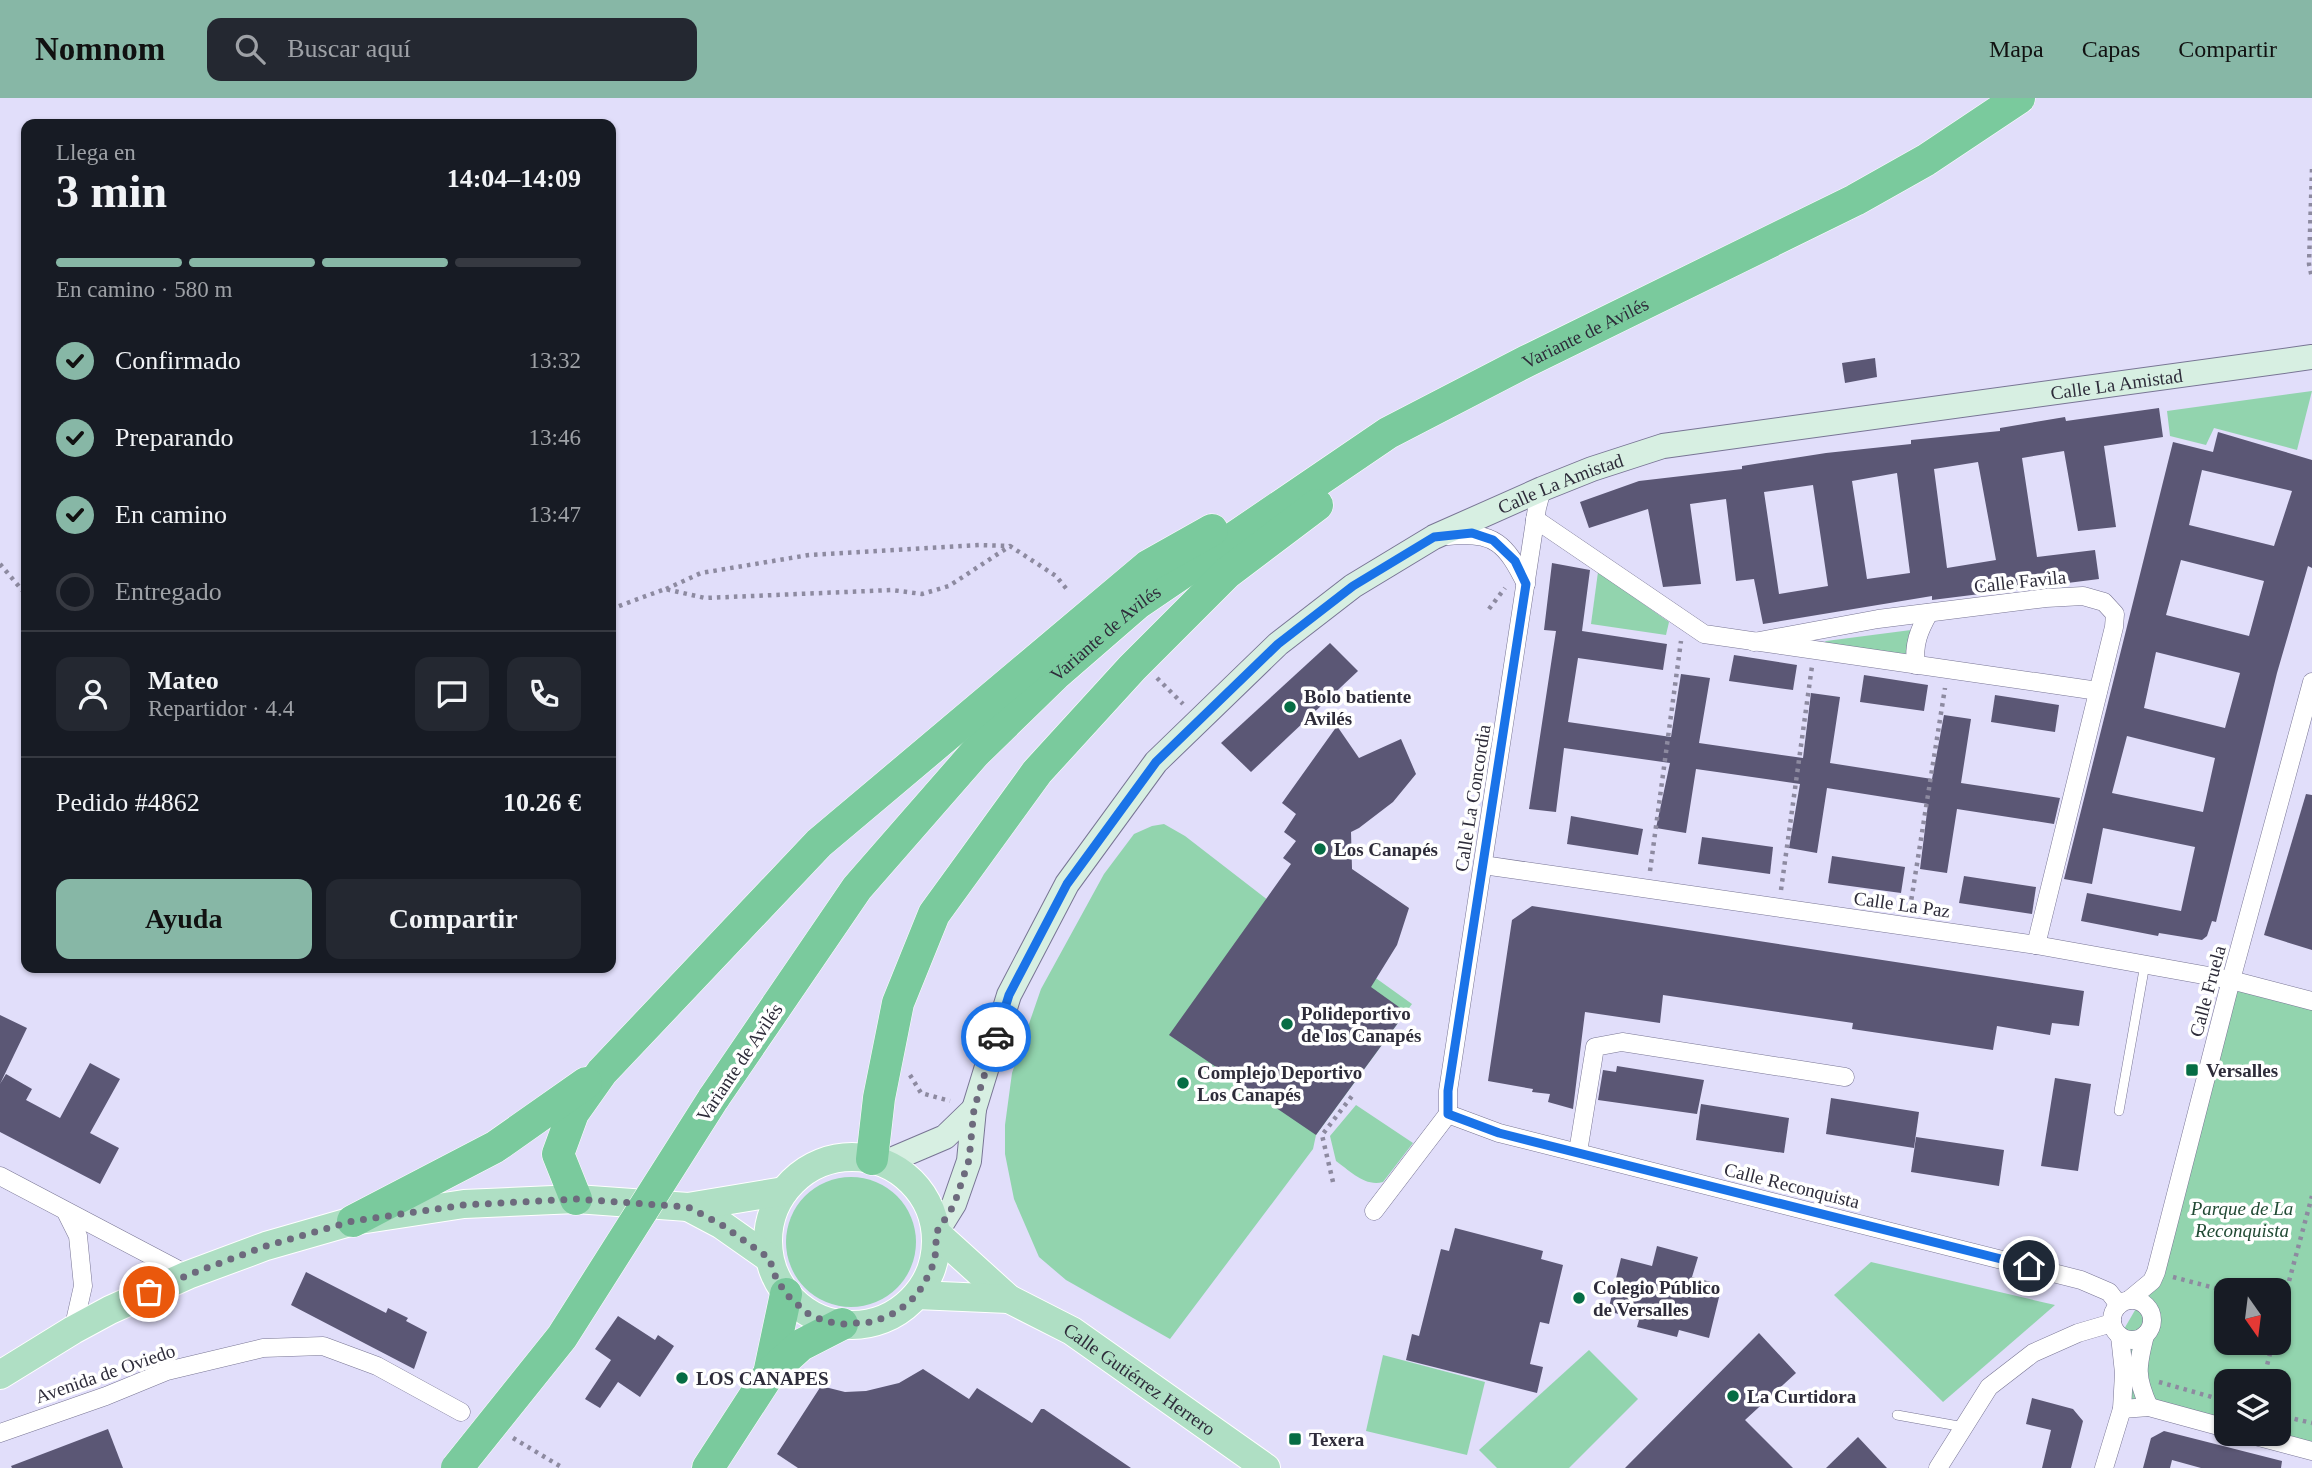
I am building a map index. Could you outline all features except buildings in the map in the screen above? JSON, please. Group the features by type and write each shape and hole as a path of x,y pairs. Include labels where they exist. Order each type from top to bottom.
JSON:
{"highway":[{"name":"Variante de Avilés","path":"457,1468 562,1338 713,1099 857,888 975,752 1055,675 1138,603 1388,433 1527,361 1855,200 1926,160 2019,98"},
{"path":"878,1161 879,1098 898,1003 934,914 1037,772 1132,668 1227,573 1354,478 1511,389 1689,299 1855,200"},
{"path":"576,1199 558,1154 573,1113 602,1072 819,843 1148,566 1388,433"},
{"path":"353,1221 495,1147 602,1072"},
{"path":"769,1374 786,1294"},
{"path":"708,1468 769,1374 801,1345 842,1324"}],"main road":[{"name":"Calle La Amistad","path":"936,1233 954,1205 969,1160 974,1109 1009,995 1067,884 1156,762 1278,644 1353,586 1434,537 1592,469 1662,446 2312,357"},
{"name":"Calle La Amistad","path":"878,1161 945,1137 974,1109"},
{"path":"846,1157 878,1161 908,1178 926,1200 936,1233 936,1252 931,1271 917,1295 897,1312 873,1322 842,1324 824,1321 807,1313 786,1294 776,1278 769,1258 767,1237 771,1216 784,1191 806,1170 821,1162 846,1157"},
{"path":"0,1375 110,1310 188,1275 266,1246 353,1221 464,1205 576,1199 688,1207 784,1191"},
{"path":"688,1207 722,1225 769,1258"},
{"path":"936,1233 1009,1299"},
{"path":"917,1295 1009,1299"},
{"name":"Calle Gutiérrez Herrero","path":"1009,1299 1072,1331 1266,1468"}],"street":[{"name":"Calle La Concordia","path":"1448,1114 1448,1091 1535,519 1542,489"},
{"name":"Calle Favila","path":"1535,519 1703,634 2098,691"},
{"path":"1434,537 1472,533 1493,540 1515,561 1526,584"},
{"name":"Calle Favila","path":"1754,642 1878,619 2046,598 2083,596 2104,602 2115,614 2114,627 2036,945"},
{"path":"1916,665 1916,642 1929,612"},
{"name":"Calle Fruela","path":"2124,1303 2152,1281 2156,1272 2231,979 2312,682"},
{"name":"Calle La Paz","path":"1483,866 2036,945 2231,979 2312,1001"},
{"path":"1578,1152 1595,1047 1622,1042 1845,1077"},
{"path":"1374,1211 1448,1114"},
{"name":"Calle Reconquista","path":"1448,1114 1499,1133 2081,1280 2109,1292 2124,1303"},
{"path":"0,1176 188,1275"},
{"path":"66,1212 78,1236 83,1286 73,1330"},
{"path":"2104,1468 2122,1409 2124,1373 2112,1316 2124,1303 2138,1301 2150,1312 2152,1320 2140,1357 2138,1383 2149,1406"},
{"path":"1938,1468 1989,1387 2033,1353 2078,1333 2116,1330 2133,1340 2145,1335"},
{"name":"Avenida de Oviedo","path":"0,1433 106,1396 167,1371 263,1349 323,1346 377,1366 461,1412"},
{"path":"2122,1409 2149,1406 2214,1425"},
{"path":"2291,1445 2312,1451"}],"lane":[{"path":"2119,1111 2145,964"},
{"path":"1897,1415 1964,1427"}],"path":[{"path":"2312,169 2309,264 2312,278"},
{"path":"616,607 701,573 809,555 980,545 1010,546 1056,576 1069,592"},
{"path":"665,589 705,597 892,590 922,594 949,586 1010,546"},
{"path":"0,564 21,589"},
{"path":"1648,890 1684,622"},
{"path":"1778,908 1815,651"},
{"path":"1907,926 1948,669"},
{"path":"1156,676 1198,720"},
{"path":"909,1073 921,1093 974,1109"},
{"path":"1333,1182 1322,1135 1352,1096"},
{"path":"2290,1278 2312,1196"},
{"path":"2156,1272 2214,1288"},
{"path":"2139,1376 2214,1398"},
{"path":"2291,1418 2312,1423"}],"green space":[{"path":"2312,391 2297,450 2214,428 2206,445 2170,436 2167,411"},
{"path":"1598,572 1669,622 1666,635 1591,624"},
{"path":"1911,630 1904,656 1822,644 1826,641"},
{"name":"Complejo Deportivo Los Canapés","path":"1164,824 1185,836 1278,908 1412,1004 1316,1135 1313,1149 1170,1339 1066,1280 1039,1257 1014,1199 1005,1154 1005,1125 1012,1073 1041,989 1104,874 1134,834"},
{"name":"Parque de La Reconquista","path":"2231,980 2312,1001 2312,1451 2291,1440 2291,1369 2214,1369 2214,1426 2122,1409 2120,1336 2152,1281"},
{"path":"1356,1105 1413,1143 1383,1182 1364,1180 1336,1161 1330,1136"},
{"path":"851,1177 876,1182 897,1196 911,1217 916,1242 911,1267 897,1288 876,1302 851,1307 826,1302 805,1288 791,1267 786,1242 791,1217 805,1196 826,1182"},
{"path":"1871,1262 2055,1305 1943,1402 1834,1295"},
{"path":"1589,1350 1638,1399 1569,1468 1497,1468 1479,1450"},
{"path":"1383,1355 1485,1382 1467,1455 1366,1431"}],"way so far":[{"path":"149,1292 266,1246 353,1221 464,1205 576,1199 688,1207 722,1225 769,1258 776,1278 786,1294 807,1313 824,1321 842,1324 873,1322 897,1312 917,1295 931,1271 936,1252 936,1233 954,1205 969,1160 974,1109 996,1037"}],"place":[{"name":"Bolo batiente Avilés","path":"1290,707"},
{"name":"Los Canapés","path":"1320,849"},
{"name":"Polideportivo de los Canapés","path":"1287,1024"},
{"name":"Versalles","path":"2192,1070"},
{"name":"Complejo Deportivo Los Canapés","path":"1183,1083"},
{"name":"Colegio Público de Versalles","path":"1579,1298"},
{"name":"LOS CANAPES","path":"682,1378"},
{"name":"La Curtidora","path":"1733,1396"},
{"name":"Texera","path":"1295,1439"}],"route":[{"path":"996,1037 1009,995 1067,884 1156,762 1278,644 1353,586 1434,537 1472,533 1493,540 1504,548 1515,561 1526,584 1448,1091 1448,1114 1499,1133 2029,1266"}]}
